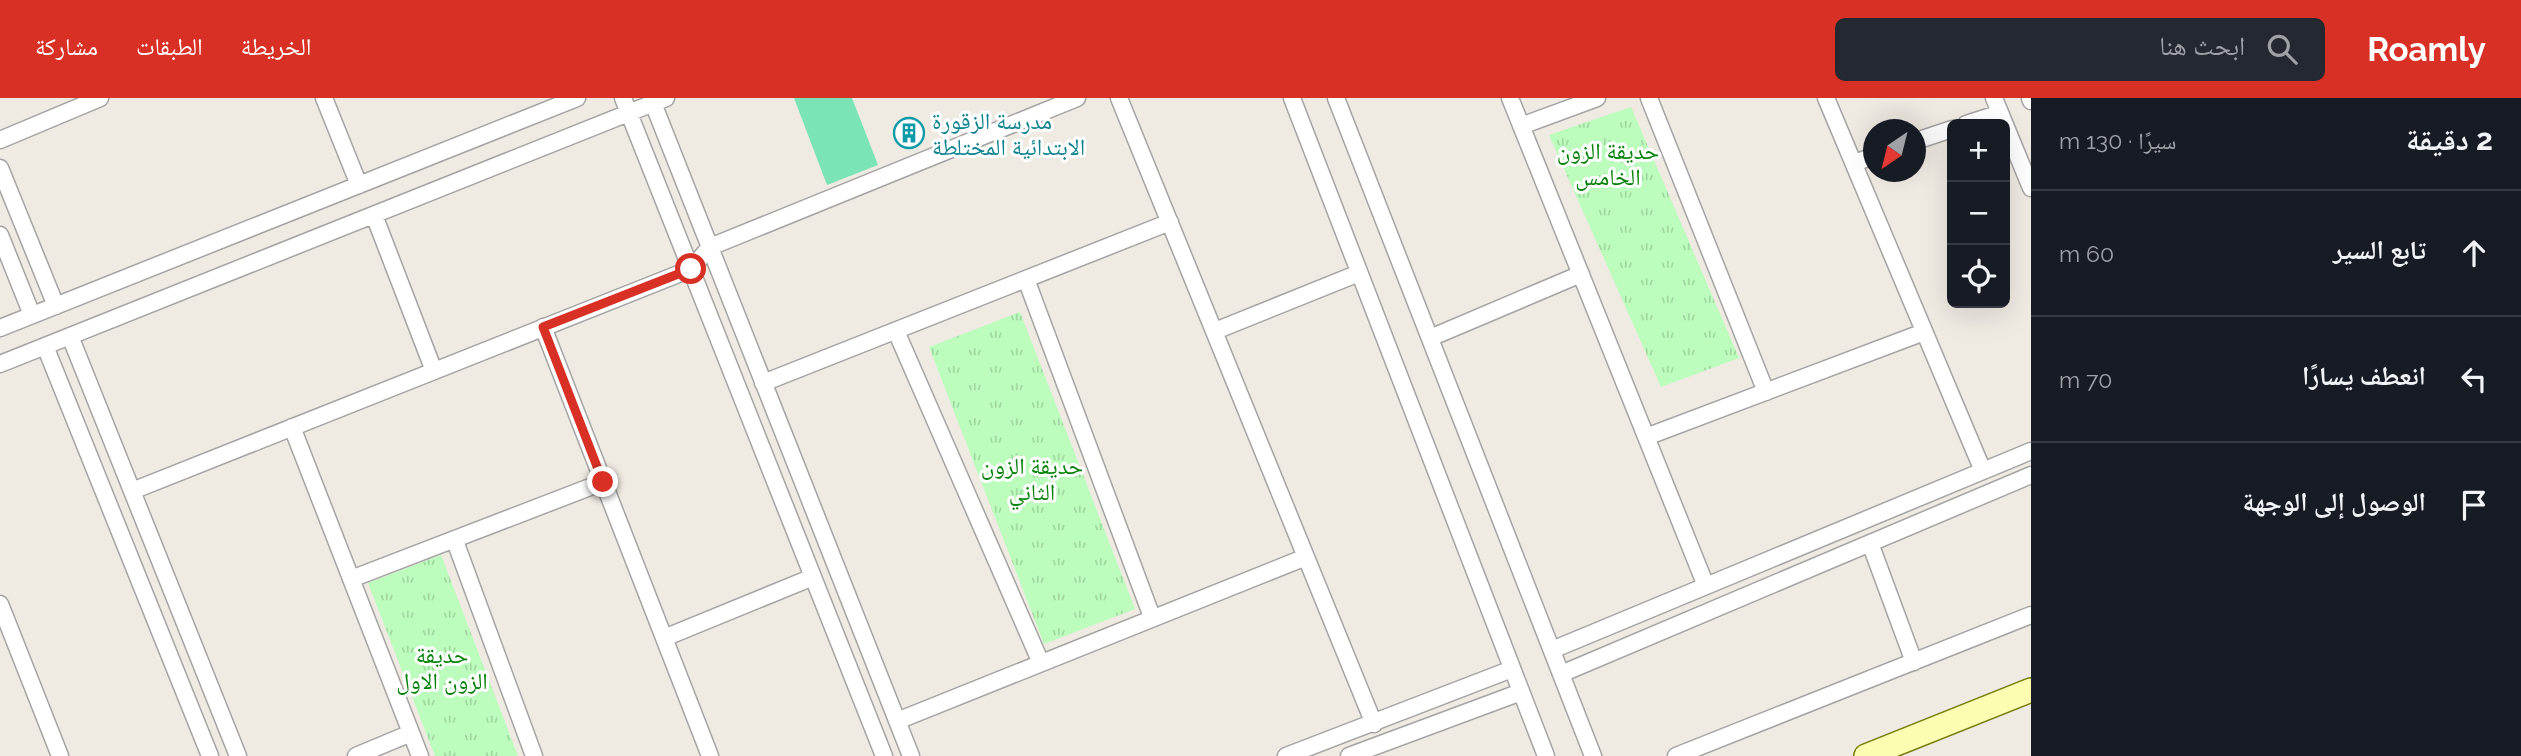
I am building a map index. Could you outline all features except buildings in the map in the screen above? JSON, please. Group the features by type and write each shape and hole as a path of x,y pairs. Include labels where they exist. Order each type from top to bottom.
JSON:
{"main road":[{"path":"1866,756 1919,746 2031,690"}],"street":[{"path":"0,140 100,98"},
{"path":"324,98 359,185"},
{"path":"0,328 577,98"},
{"path":"132,491 691,269 710,247 1077,98"},
{"path":"1119,98 1374,724"},
{"path":"1292,98 1546,756"},
{"path":"1336,98 1593,756"},
{"path":"1510,98 1706,586"},
{"path":"1521,126 1597,98"},
{"path":"1649,98 1766,392"},
{"path":"1826,98 1983,471"},
{"path":"0,364 374,215 626,105 657,100 710,247 911,756"},
{"path":"626,105 884,756"},
{"path":"1975,119 1997,106 2031,188"},
{"path":"1926,138 1947,131"},
{"path":"1854,163 1863,160"},
{"path":"0,167 56,306"},
{"path":"374,215 435,371"},
{"path":"763,383 1170,222"},
{"path":"0,235 32,315"},
{"path":"1215,331 1359,273"},
{"path":"1430,338 1581,274"},
{"path":"1026,279 1152,617"},
{"path":"543,327 710,756"},
{"path":"896,331 1041,663"},
{"path":"1646,437 1924,332"},
{"path":"70,336 238,756"},
{"path":"45,346 210,756"},
{"path":"292,427 420,756"},
{"path":"1552,650 2031,451"},
{"path":"1561,674 2031,475"},
{"path":"351,579 603,482"},
{"path":"454,541 534,756"},
{"path":"1870,543 1914,662"},
{"path":"897,721 1306,557"},
{"path":"664,638 813,577"},
{"path":"0,604 60,756"},
{"path":"1676,756 2031,615"},
{"path":"1286,756 1512,669"},
{"path":"1349,756 1521,692"},
{"path":"356,756 411,733"}],"green space":[{"path":"794,98 852,98 878,165 827,185"},
{"name":"حديقة الزون الخامس","path":"1631,107 1739,358 1661,387 1549,135"},
{"name":"حديقة الزون الثاني","path":"1020,312 1135,609 1044,644 929,347"},
{"name":"حديقة الزون الاول","path":"441,555 518,756 435,756 368,583"}],"place":[{"name":"مدرسة الزقورة الابتدائية المختلطة","path":"909,133"}],"route":[{"path":"603,482 543,327 691,269"}]}
